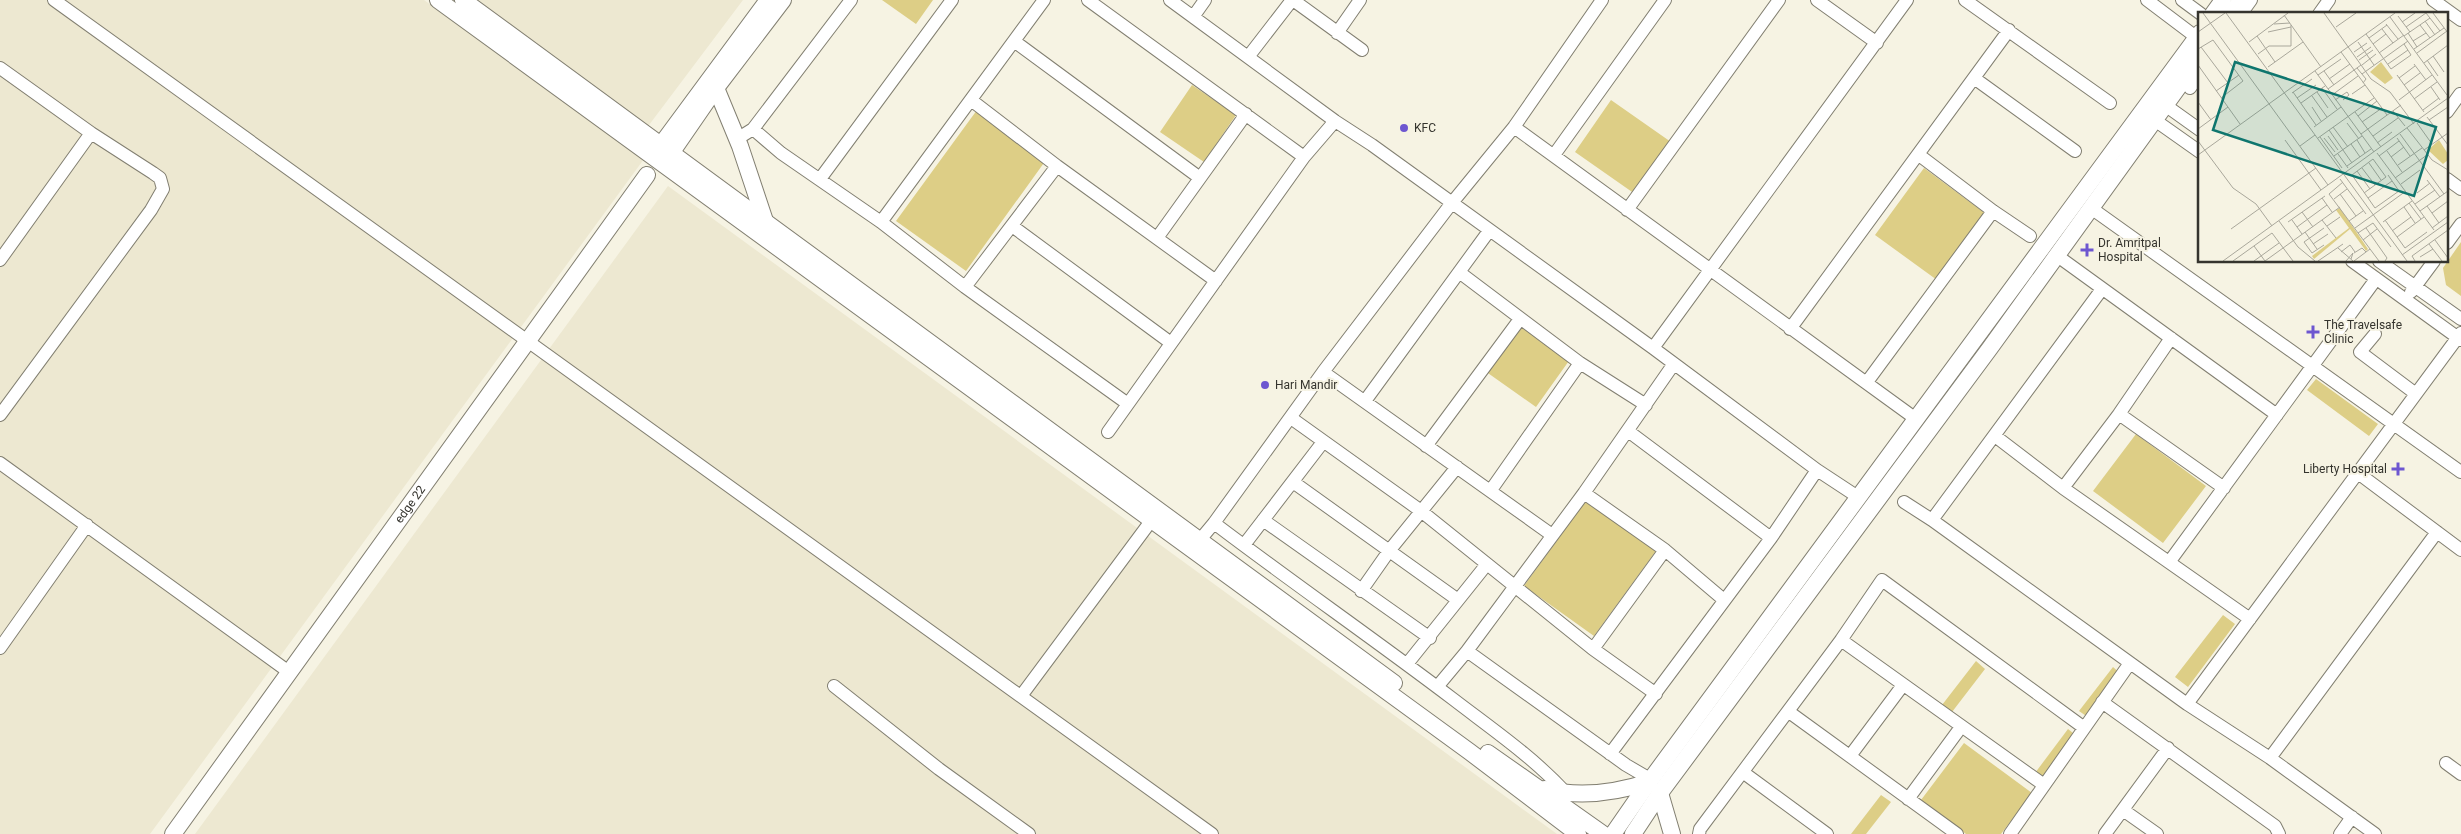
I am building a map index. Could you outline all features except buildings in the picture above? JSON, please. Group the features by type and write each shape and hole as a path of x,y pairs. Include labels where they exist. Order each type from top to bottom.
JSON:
{"main road":[{"path":"438,0 662,154 765,221 1578,834"},
{"path":"463,0 662,154 1151,521 1195,545 1603,834"},
{"path":"662,154 768,0"},
{"path":"662,154 716,88 783,0"},
{"path":"2215,12 2224,0"},
{"path":"2232,12 2241,0"},
{"path":"1633,834 1653,785 1858,497 2160,101 2198,39"},
{"path":"2160,101 2198,59"},
{"path":"716,88 737,139 765,221"},
{"path":"1614,834 2091,208 2149,116"},
{"name":"edge 22","path":"173,834 647,175 646,166 662,154"},
{"path":"1538,788 1566,793 1603,793 1653,785"},
{"path":"1653,785 1672,834"}],"street":[{"path":"54,0 1212,834"},
{"path":"737,139 753,129 851,0"},
{"path":"820,179 952,0"},
{"path":"1088,0 1304,157"},
{"path":"1170,0 1334,121 1372,145 1451,204 1653,348 1673,365 1817,470 1858,497"},
{"path":"1193,17 1205,0"},
{"path":"1248,57 1292,0 1362,50"},
{"path":"1337,32 1360,0"},
{"path":"1195,545 1214,523 1324,372 1451,204 1514,127 1602,0"},
{"path":"1554,155 1665,0"},
{"path":"1627,210 1778,0"},
{"path":"1817,0 1877,42"},
{"path":"1653,348 1907,0"},
{"path":"1965,0 2110,103"},
{"path":"2147,0 2198,36"},
{"path":"2182,0 2198,12"},
{"path":"2242,12 2251,0"},
{"path":"2320,12 2329,0"},
{"path":"2433,0 2461,20"},
{"path":"881,222 1014,41 1040,1"},
{"path":"1790,329 2009,30"},
{"path":"1014,41 1200,178"},
{"path":"0,68 90,133 153,172 160,178 163,189 151,210 0,415"},
{"path":"2190,88 2198,77"},
{"path":"1974,78 2075,151"},
{"path":"2448,111 2460,94"},
{"path":"971,100 1057,166 1216,280"},
{"path":"2160,101 2198,129"},
{"path":"1157,238 1246,114"},
{"path":"2149,116 2198,151"},
{"path":"1108,432 1304,157 1334,121"},
{"path":"1514,127 1709,271 1916,419"},
{"path":"753,129 782,153 881,222 965,287 1128,404"},
{"path":"0,260 90,133"},
{"path":"1919,155 1993,211 2030,236"},
{"path":"965,287 1057,166"},
{"path":"2448,180 2461,189"},
{"path":"2091,208 2461,472"},
{"path":"1866,382 1993,211"},
{"path":"2448,242 2461,224"},
{"path":"1012,226 1171,343"},
{"path":"1365,401 1489,231"},
{"path":"2063,260 2277,415"},
{"path":"2187,704 2460,337 2353,262"},
{"path":"2381,262 2461,320"},
{"path":"2406,300 2433,262"},
{"path":"1459,272 1520,320 1580,363 1646,406"},
{"path":"2170,561 2376,278"},
{"path":"1932,520 2102,289"},
{"path":"1426,446 1520,320"},
{"path":"2375,334 2360,352 2416,394"},
{"path":"2063,488 2118,414 2170,338"},
{"path":"1491,490 1580,363"},
{"path":"1438,687 1468,651 1584,493 1673,365"},
{"path":"1324,372 1552,535"},
{"path":"2118,414 2224,488"},
{"path":"1291,418 1422,511 1593,649 1656,694"},
{"path":"1628,431 1771,538"},
{"path":"1995,436 2063,488 2170,561 2250,619"},
{"path":"1244,545 1323,442"},
{"path":"0,463 289,672"},
{"path":"1361,591 1390,551 1457,468"},
{"path":"1610,754 1771,538 1817,470"},
{"path":"2358,474 2461,550"},
{"path":"1293,482 1458,600"},
{"path":"1584,493 1665,550 1724,600"},
{"path":"1904,502 1932,520 2187,704 2270,758 2375,834"},
{"path":"1263,520 1430,638"},
{"path":"1021,696 1151,521"},
{"path":"1214,523 1438,687 1542,767 1566,793"},
{"path":"0,648 87,525"},
{"path":"2270,758 2437,532"},
{"path":"1593,649 1665,550"},
{"path":"1407,664 1430,638 1487,564"},
{"path":"1699,834 1700,829 1789,712 1882,580 2083,727"},
{"path":"1841,640 2044,785"},
{"path":"1468,651 1653,785"},
{"path":"2010,834 2130,662"},
{"path":"1850,756 1903,685"},
{"path":"834,686 927,760 1030,834"},
{"path":"2102,702 2275,826 2279,834"},
{"path":"1789,712 1957,834"},
{"path":"1908,799 1961,727"},
{"path":"2105,834 2168,748"},
{"path":"2446,763 2461,774"},
{"path":"1744,773 1827,834"},
{"path":"2123,810 2157,834"},
{"path":"2340,834 2352,817"}],"shaded area":[{"path":"0,0 424,0 644,159 150,834 0,834"},
{"path":"478,0 743,0 646,129"},
{"path":"882,0 933,0 916,24"},
{"path":"1192,85 1236,115 1204,162 1160,132"},
{"path":"1611,100 1671,142 1635,194 1575,152"},
{"path":"977,110 1046,160 966,271 896,221"},
{"path":"1924,168 1986,214 1937,280 1875,235"},
{"path":"668,186 1557,834 195,834"},
{"path":"2461,242 2461,296 2446,285 2443,268"},
{"path":"1520,322 1571,358 1536,407 1485,371"},
{"path":"2316,379 2378,424 2369,436 2307,390"},
{"path":"2136,434 2206,486 2163,543 2093,491"},
{"path":"1586,500 1656,551 1594,636 1524,586"},
{"path":"2223,615 2235,624 2188,687 2175,677"},
{"path":"1976,661 1985,669 1952,712 1942,705"},
{"path":"2113,667 2122,675 2089,718 2079,711"},
{"path":"2068,729 2078,737 2044,780 2035,773"},
{"path":"1964,743 2032,793 2001,834 1966,834 1921,800"},
{"path":"1881,795 1891,802 1866,834 1851,834"}],"place":[{"name":"KFC","path":"1404,128"},
{"name":"Dr. Amritpal Hospital","path":"2087,250"},
{"name":"The Travelsafe Clinic","path":"2313,332"},
{"name":"Hari Mandir","path":"1265,385"},
{"name":"Liberty Hospital","path":"2398,469"}]}
